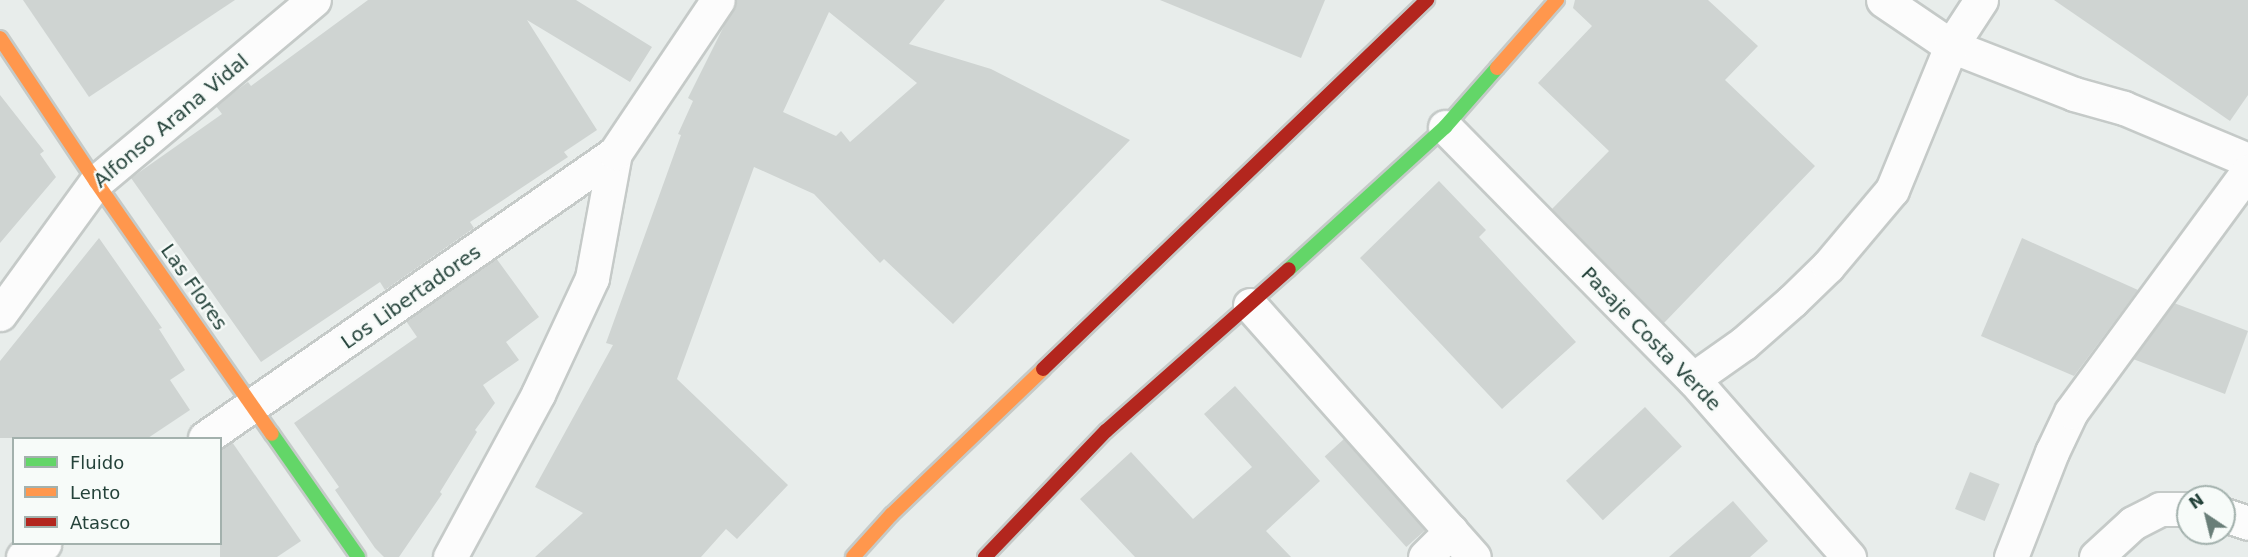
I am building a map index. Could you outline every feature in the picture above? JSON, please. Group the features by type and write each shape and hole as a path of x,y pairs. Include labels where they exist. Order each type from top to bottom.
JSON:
{"main road":[{"path":"853,557 899,507 1427,0"},
{"path":"985,557 1106,431 1251,305 1445,127 1557,0"},
{"name":"Las Flores","path":"0,38 96,182 358,557"}],"street":[{"name":"Alfonso Arana Vidal","path":"0,314 96,182 314,0"},
{"path":"450,557 538,394 592,278 615,153 718,0"},
{"path":"1883,0 1951,46 2074,94 2124,108 2248,160"},
{"path":"1693,379 1744,343 1792,301 1834,259 1892,190 1951,46 1981,0"},
{"name":"Pasaje Costa Verde","path":"1445,127 1693,379 1849,557"},
{"name":"Los Libertadores","path":"207,437 615,153"},
{"path":"2011,557 2052,452 2071,412 2235,210 2248,171"},
{"path":"1251,305 1474,557"},
{"path":"2096,557 2133,523 2160,509 2176,509"},
{"path":"1425,557 1451,531"},
{"path":"24,557 41,545"}],"building":[{"path":"23,0 235,0 89,97"},
{"path":"368,0 576,0 652,47 630,82 527,20 597,130 564,152 568,157 470,222 474,228 385,290 380,282 261,362 131,178 222,114 216,106 226,98 248,82 251,86"},
{"path":"737,0 945,0 909,44 991,69 1130,140 953,324 884,259 880,263 814,194 754,167 677,379 788,485 737,539 726,529 701,557 535,557 583,513 535,487 613,345 606,343 681,135 678,134 693,101 688,98","holes":["829,12 917,83 850,142 841,131 836,136 783,112"]},
{"path":"1160,0 1325,0 1301,58"},
{"path":"1575,0 1708,0 1758,46 1725,80 1815,166 1664,323 1552,209 1609,151 1538,83 1592,26 1573,8"},
{"path":"2054,0 2248,0 2248,95 2230,121"},
{"path":"0,95 44,151 40,154 56,177 0,243"},
{"path":"1439,181 1486,230 1479,237 1576,342 1502,409 1360,258"},
{"path":"99,238 162,328 159,329 185,370 170,380 190,410 150,437 0,438 0,361"},
{"path":"2022,238 2138,290 2074,376 1981,336"},
{"path":"496,258 539,317 506,342 519,360 483,385 495,403 475,430 477,432 440,492 442,494 399,557 384,557 375,548 335,490 339,487 294,423 417,337 406,321"},
{"path":"2174,303 2248,331 2225,394 2133,359"},
{"path":"1235,386 1320,481 1266,531 1291,557 1135,557 1080,499 1131,452 1193,519 1252,467 1204,414"},
{"path":"1645,407 1682,446 1603,520 1566,481"},
{"path":"1344,439 1426,530 1406,547 1325,456"},
{"path":"232,442 301,541 277,557 220,557 222,449"},
{"path":"1970,472 2000,484 1985,521 1955,509"},
{"path":"1733,501 1768,541 1750,557 1669,557"}],"traffic: fast":[{"path":"1289,269 1445,127 1497,68"},
{"path":"272,434 358,557"}],"traffic: slow":[{"path":"1497,68 1557,0"},
{"path":"0,38 96,182 272,434"},
{"path":"853,557 891,515 1043,369"}],"traffic: jam":[{"path":"1043,369 1427,0"},
{"path":"985,557 1106,431 1289,269"}]}
